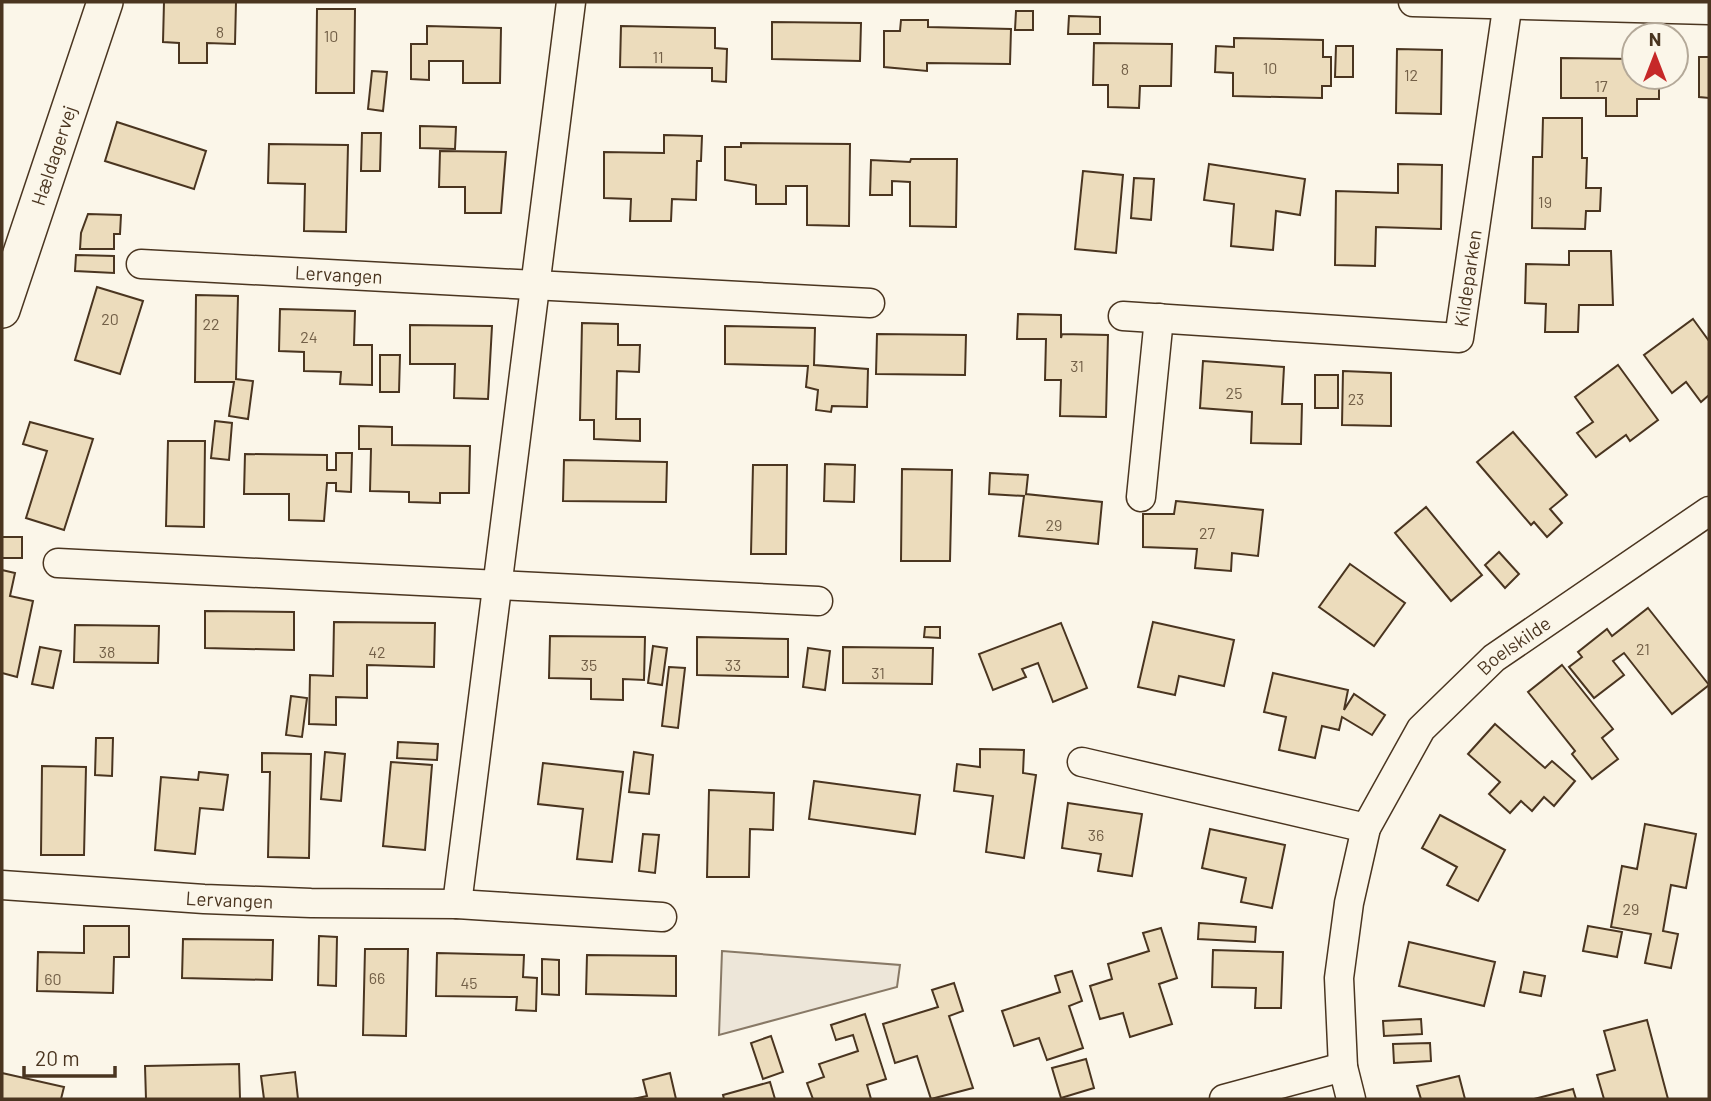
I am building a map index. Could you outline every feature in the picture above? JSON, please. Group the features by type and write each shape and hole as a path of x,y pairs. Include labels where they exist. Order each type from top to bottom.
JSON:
{"street":[{"name":"Hældagervej","path":"2,310 105,2"},
{"path":"457,904 571,2"},
{"path":"1413,2 1709,10"},
{"name":"Kildeparken","path":"1123,316 1459,338 1508,3"},
{"name":"Lervangen","path":"141,264 870,303"},
{"path":"1141,497 1158,318"},
{"name":"Boelskilde","path":"1351,1099 1343,1067 1339,978 1349,903 1366,828 1421,729 1494,658 1709,511"},
{"path":"58,563 818,601"},
{"path":"1082,762 1366,828"},
{"name":"Lervangen","path":"2,885 284,902 457,904 662,917"},
{"path":"1224,1099 1343,1067"}],"shaded area":[{"path":"722,951 900,965 897,987 719,1035"}],"building":[{"path":"164,2 236,2 235,44 207,43 207,63 179,63 179,43 163,42"},
{"path":"317,9 355,9 354,93 316,93"},
{"path":"1016,11 1033,11 1033,30 1015,30"},
{"path":"1069,16 1100,17 1100,34 1068,34"},
{"path":"901,20 928,20 928,27 1011,29 1010,64 927,63 927,71 884,67 884,31 900,31"},
{"path":"772,22 861,23 860,61 772,59"},
{"path":"427,26 501,28 500,83 463,83 463,61 429,61 429,80 411,79 411,44 427,44"},
{"path":"621,26 715,28 715,48 727,49 726,82 712,81 712,68 620,67"},
{"path":"1234,38 1323,40 1323,57 1331,57 1331,86 1322,86 1322,98 1233,96 1233,73 1215,72 1216,46 1234,47"},
{"path":"1094,43 1172,44 1171,86 1140,86 1139,108 1108,107 1108,85 1093,85"},
{"path":"1336,46 1353,46 1353,77 1335,77"},
{"path":"1397,49 1442,50 1441,114 1396,113"},
{"path":"1699,57 1709,57 1709,98 1699,97"},
{"path":"1561,58 1620,59 1620,91 1659,91 1659,99 1637,99 1637,116 1606,116 1606,98 1561,98"},
{"path":"372,71 387,72 383,111 368,109"},
{"path":"1543,118 1582,118 1582,158 1587,158 1586,188 1601,188 1600,211 1586,211 1585,229 1532,228 1533,157 1542,157"},
{"path":"117,122 206,151 194,189 105,161"},
{"path":"420,126 456,127 455,149 420,148"},
{"path":"362,133 381,133 380,171 361,171"},
{"path":"664,135 702,136 701,161 697,161 696,200 672,199 671,221 630,221 631,199 604,198 604,152 664,153"},
{"path":"741,143 850,144 849,226 807,225 807,186 786,186 786,204 756,204 756,185 725,180 725,147 741,147"},
{"path":"269,144 348,145 346,232 304,231 305,184 268,183"},
{"path":"440,151 506,152 501,213 465,213 465,187 439,187"},
{"path":"911,159 957,159 956,227 910,226 910,182 892,181 892,195 870,195 871,160 910,162"},
{"path":"1209,164 1305,179 1300,215 1276,211 1273,250 1231,246 1234,204 1204,200"},
{"path":"1398,164 1442,165 1441,229 1376,227 1375,266 1335,265 1336,191 1398,193"},
{"path":"1083,171 1123,175 1116,253 1075,249"},
{"path":"1134,178 1154,179 1151,220 1131,218"},
{"path":"88,214 121,215 120,234 114,234 114,249 80,249 81,233"},
{"path":"1569,251 1611,251 1613,305 1579,305 1578,332 1545,332 1546,304 1525,303 1526,264 1569,265"},
{"path":"76,255 114,256 114,273 75,271"},
{"path":"97,287 143,301 120,374 75,360"},
{"path":"196,295 238,296 236,379 253,381 248,419 229,416 234,382 195,382"},
{"path":"280,309 355,311 354,345 372,345 372,385 340,384 341,372 304,371 304,352 279,351"},
{"path":"1018,314 1061,315 1061,338 1062,334 1108,335 1106,417 1060,416 1061,380 1045,380 1046,339 1017,339"},
{"path":"1693,319 1709,341 1709,395 1701,402 1686,382 1672,393 1644,355"},
{"path":"582,323 618,324 618,345 640,345 639,372 617,371 616,419 640,419 640,441 594,439 594,420 580,420"},
{"path":"410,325 492,326 488,399 454,398 455,364 410,364"},
{"path":"725,326 815,328 814,365 868,369 867,407 832,406 831,412 816,410 818,390 806,387 808,366 725,364"},
{"path":"877,334 966,335 965,375 876,374"},
{"path":"380,355 400,355 399,392 380,392"},
{"path":"1203,361 1284,367 1282,404 1302,404 1301,444 1251,443 1252,412 1200,408"},
{"path":"1618,365 1658,420 1630,441 1626,435 1596,457 1577,433 1593,422 1575,397"},
{"path":"1343,371 1391,373 1391,426 1342,425"},
{"path":"1315,375 1338,375 1338,408 1315,408"},
{"path":"215,421 232,423 229,460 211,458"},
{"path":"30,422 93,439 64,530 26,518 47,451 23,444"},
{"path":"359,426 392,427 392,445 470,446 469,493 440,493 440,503 409,502 409,492 370,491 371,449 359,449"},
{"path":"1513,432 1567,495 1550,509 1562,523 1547,537 1534,522 1531,525 1477,462"},
{"path":"168,441 205,441 204,527 166,526"},
{"path":"336,453 352,453 351,492 336,491 336,483 327,483 324,521 289,520 289,494 244,494 245,454 327,455 327,470 336,470"},
{"path":"564,460 667,462 666,502 563,501"},
{"path":"825,464 855,465 854,502 824,501"},
{"path":"753,465 787,465 786,554 751,554"},
{"path":"902,469 952,470 950,561 901,561"},
{"path":"990,473 1028,475 1026,494 1102,502 1098,544 1019,536 1024,496 989,494"},
{"path":"1176,501 1263,510 1258,556 1232,553 1231,571 1195,568 1197,549 1143,547 1143,514 1174,514"},
{"path":"1426,507 1482,575 1451,601 1395,533"},
{"path":"2,537 22,537 22,558 2,558"},
{"path":"1499,552 1519,574 1505,588 1485,565"},
{"path":"1350,564 1405,603 1374,646 1319,607"},
{"path":"2,570 15,573 10,596 33,601 17,677 2,673"},
{"path":"1648,608 1709,685 1672,714 1624,653 1613,661 1624,675 1594,698 1569,667 1582,657 1578,652 1607,629 1612,636"},
{"path":"205,611 294,612 294,650 205,648"},
{"path":"334,622 435,623 434,667 367,665 367,698 336,697 336,725 309,724 310,675 333,676"},
{"path":"1153,622 1234,640 1224,686 1179,676 1175,695 1138,687"},
{"path":"1061,623 1087,688 1053,702 1038,663 1022,669 1026,677 993,690 979,654"},
{"path":"75,625 159,626 158,663 74,662"},
{"path":"925,627 940,627 940,638 924,637"},
{"path":"550,636 645,637 644,680 623,679 623,700 591,699 591,679 549,678"},
{"path":"697,637 788,639 788,677 697,675"},
{"path":"653,646 667,648 662,685 648,683"},
{"path":"40,647 61,651 53,688 32,684"},
{"path":"843,647 933,648 932,684 843,683"},
{"path":"808,648 830,651 825,690 803,687"},
{"path":"1562,665 1613,729 1602,738 1618,759 1592,779 1572,754 1575,751 1528,692"},
{"path":"669,667 685,668 678,728 662,726"},
{"path":"1273,673 1348,690 1344,710 1354,694 1385,715 1372,735 1342,717 1339,730 1322,726 1315,758 1279,750 1286,717 1264,712"},
{"path":"291,696 307,698 302,737 286,735"},
{"path":"1495,724 1545,768 1552,761 1575,781 1554,806 1544,797 1532,811 1521,801 1510,813 1489,794 1500,782 1468,754"},
{"path":"96,738 113,738 112,776 95,775"},
{"path":"398,742 438,744 437,760 397,758"},
{"path":"980,749 1024,750 1023,773 1036,775 1024,858 986,852 993,796 954,791 957,764 980,767"},
{"path":"325,752 345,754 341,801 321,799"},
{"path":"634,752 653,755 649,794 629,792"},
{"path":"262,753 311,754 309,858 268,857 270,772 262,772"},
{"path":"391,762 432,765 425,850 383,846"},
{"path":"543,763 623,772 612,862 577,859 583,809 538,804"},
{"path":"42,766 86,767 84,855 41,855"},
{"path":"199,772 228,775 223,810 200,808 195,854 155,850 161,777 198,780"},
{"path":"814,781 920,795 915,834 809,819"},
{"path":"709,790 774,793 773,830 750,829 749,877 707,877"},
{"path":"1068,803 1142,814 1132,876 1098,871 1101,854 1062,848"},
{"path":"1440,815 1505,850 1478,901 1447,885 1457,867 1422,848"},
{"path":"1645,824 1696,834 1686,888 1671,885 1663,931 1678,934 1671,968 1645,963 1651,934 1611,927 1622,866 1637,869"},
{"path":"1210,829 1285,845 1272,908 1241,902 1246,878 1202,868"},
{"path":"643,834 659,835 655,873 639,871"},
{"path":"1199,923 1256,927 1255,942 1198,939"},
{"path":"84,926 129,926 129,957 114,957 113,993 37,991 38,952 84,953"},
{"path":"1588,926 1622,932 1617,957 1583,951"},
{"path":"1161,928 1177,978 1159,984 1172,1024 1130,1037 1123,1013 1100,1019 1090,986 1112,979 1108,964 1149,951 1143,933"},
{"path":"319,936 337,937 336,986 318,985"},
{"path":"183,939 273,940 272,980 182,978"},
{"path":"1409,942 1495,962 1484,1006 1399,986"},
{"path":"365,949 408,949 406,1036 363,1035"},
{"path":"1213,950 1283,952 1281,1008 1255,1008 1256,988 1212,987"},
{"path":"437,953 524,955 523,977 537,978 536,1011 516,1010 517,997 436,996"},
{"path":"587,955 676,956 676,996 586,994"},
{"path":"542,959 559,960 559,995 542,994"},
{"path":"1072,971 1082,1001 1069,1006 1083,1048 1047,1060 1039,1038 1014,1046 1002,1011 1060,992 1055,976"},
{"path":"1524,972 1545,976 1541,996 1520,992"},
{"path":"954,983 963,1011 949,1016 973,1088 931,1099 917,1056 895,1063 883,1024 938,1007 932,990"},
{"path":"865,1014 886,1079 867,1085 871,1099 813,1099 807,1083 824,1077 819,1064 858,1051 853,1035 836,1040 831,1025"},
{"path":"1421,1019 1422,1034 1384,1036 1383,1021"},
{"path":"1647,1020 1668,1099 1604,1099 1597,1075 1615,1070 1604,1031"},
{"path":"771,1036 783,1072 763,1079 751,1043"},
{"path":"1430,1043 1431,1061 1394,1063 1393,1044"},
{"path":"1086,1059 1094,1088 1061,1098 1052,1068"},
{"path":"239,1064 240,1099 146,1099 145,1066"},
{"path":"295,1072 298,1099 264,1099 261,1076"},
{"path":"2,1073 64,1087 61,1099 2,1099"},
{"path":"670,1073 676,1099 633,1099 647,1096 643,1080"},
{"path":"1459,1076 1465,1099 1421,1099 1417,1086"},
{"path":"770,1082 775,1099 724,1099 723,1095"},
{"path":"1573,1089 1576,1099 1534,1099"}]}
